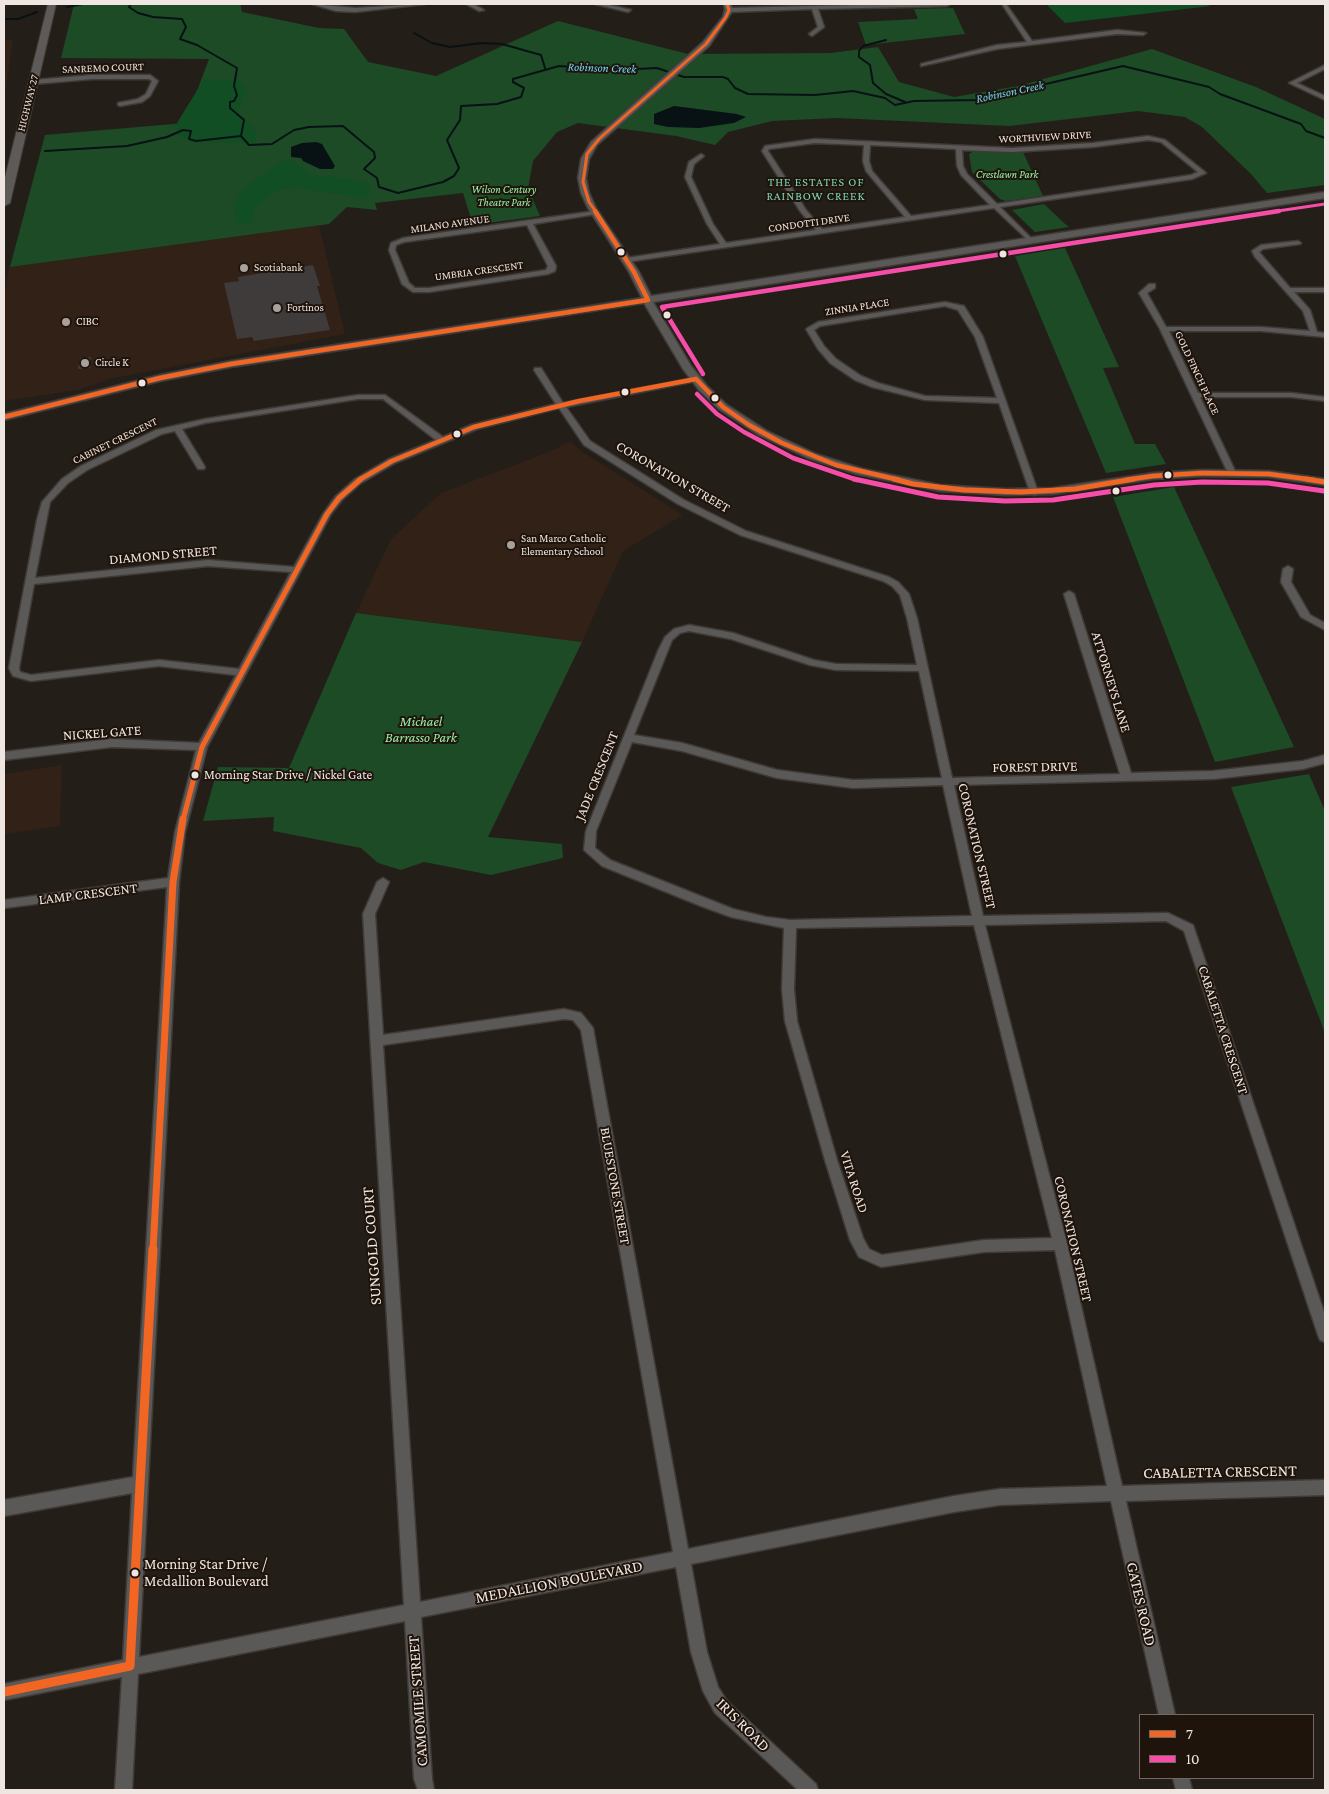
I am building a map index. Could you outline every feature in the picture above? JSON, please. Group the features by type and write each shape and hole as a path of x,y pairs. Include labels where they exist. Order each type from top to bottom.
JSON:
{"main road":[{"name":"HIGHWAY 27","path":"4,203 52,4"}],"street":[{"path":"315,4 336,9 422,4"},
{"path":"468,4 481,10"},
{"path":"598,4 628,10"},
{"path":"947,4 875,5 816,9 728,7 726,18 706,44 599,139 585,159 583,172 584,188 595,213 626,260 696,379 723,407 749,425 789,446 836,465 889,479 940,488 988,492 1034,492 1075,489 1176,474 1232,472 1269,474 1325,482"},
{"path":"1004,4 1032,43"},
{"path":"812,34 821,27 816,9"},
{"path":"923,64 980,50 1118,32 1142,33"},
{"path":"1325,67 1292,83 1325,98"},
{"name":"SANREMO COURT","path":"34,82 92,77 150,77 155,81 148,95 140,101 120,104"},
{"name":"WORTHVIEW DRIVE","path":"820,231 803,210 764,148 815,141 958,148 1042,149 1157,139 1168,144 1203,173 1192,177 995,206"},
{"path":"867,144 866,162 869,171 909,218"},
{"path":"958,148 961,171 1031,241"},
{"path":"701,156 691,163 688,177 710,224 724,245"},
{"path":"4,417 38,407 231,364 1325,195"},
{"name":"CONDOTTI DRIVE","path":"626,260 995,206"},
{"name":"MILANO AVENUE","path":"397,242 595,213"},
{"name":"UMBRIA CRESCENT","path":"397,242 393,244 392,250 406,284 414,290 429,290 548,272 552,266 529,223"},
{"path":"1298,243 1261,248 1255,251 1257,256 1306,310 1314,333"},
{"name":"GOLD FINCH PLACE","path":"1152,286 1144,292 1164,329 1232,472"},
{"path":"1289,290 1325,290"},
{"name":"ZINNIA PLACE","path":"1001,400 925,398 875,385 858,378 834,361 821,348 810,329 818,324 945,304 958,305 967,314 977,331 1034,492"},
{"path":"1164,329 1261,329 1325,335"},
{"name":"CORONATION STREET","path":"538,370 580,435 588,443 704,514 743,533 869,573 895,584 904,594 923,668 978,919 1060,1244 1116,1492"},
{"path":"124,1790 139,1484 173,882 180,832 202,747 327,514 345,492 380,468 442,440 492,422 696,379"},
{"name":"CABINET CRESCENT","path":"241,672 159,663 38,678 20,677 16,674 14,668 43,510 56,488 92,464 142,439 178,427 358,397 379,395 391,400 442,440"},
{"path":"1194,395 1291,395 1325,399"},
{"path":"4,409 24,405 38,407"},
{"path":"178,427 201,466"},
{"name":"DIAMOND STREET","path":"31,582 208,563 296,570"},
{"path":"1288,568 1286,582 1306,617 1325,627"},
{"name":"ATTORNEYS LANE","path":"1069,594 1127,778"},
{"name":"JADE CRESCENT","path":"923,668 836,667 812,663 733,636 689,628 677,631 668,639 591,831 589,850 606,863 731,913 790,924 978,919"},
{"name":"FOREST DRIVE","path":"629,738 682,747 777,774 809,780 853,784 1213,775 1303,765 1325,759"},
{"name":"NICKEL GATE","path":"4,756 112,743 202,747"},
{"name":"LAMP CRESCENT","path":"4,904 173,882"},
{"name":"SUNGOLD COURT","path":"383,882 368,914 412,1611"},
{"name":"CABALETTA CRESCENT","path":"978,919 1168,917 1189,928 1325,1335"},
{"name":"VITA ROAD","path":"790,924 788,989 791,1021 831,1160 857,1240 864,1253 880,1261 984,1246 1060,1244"},
{"name":"BLUESTONE STREET","path":"377,1040 564,1014 577,1016 587,1028 682,1558"},
{"path":"4,1508 139,1484"},
{"name":"CABALETTA CRESCENT","path":"1116,1492 1325,1487"},
{"name":"MEDALLION BOULEVARD","path":"4,1692 1000,1497 1116,1492"},
{"name":"GATES ROAD","path":"1116,1492 1167,1714"},
{"name":"IRIS ROAD","path":"682,1558 699,1652 711,1691 721,1707 810,1790"},
{"name":"CAMOMILE STREET","path":"412,1611 423,1779 426,1790"}],"shaded area":[{"path":"4,40 13,40 4,102"},
{"path":"674,106 737,114 746,117 734,123 699,128 668,127 654,124 654,114"},
{"path":"316,142 322,144 335,166 333,169 320,169 303,161 301,158 291,157 291,147 302,143"},
{"path":"319,225 345,334 109,379 78,390 4,401 4,295 9,267"},
{"name":"San Marco Catholic Elementary School","path":"570,441 581,451 683,515 623,551 582,642 356,613 391,539 441,493 549,452"},
{"path":"62,765 60,826 4,834 4,774"}],"green space":[{"name":"Wilson Century Theatre Park","path":"74,4 240,4 242,12 319,28 344,29 368,62 436,76 558,21 688,54 830,53 878,47 899,82 954,97 1018,86 1152,49 1256,87 1325,119 1325,185 1267,193 1251,174 1202,127 1185,117 1138,111 1009,126 837,118 772,121 728,132 715,145 676,136 578,123 557,132 533,161 528,188 540,216 473,225 463,193 375,203 377,210 347,207 329,224 10,267 45,135 185,123 209,59 61,58"},
{"path":"1046,4 1202,4 1211,6 1065,23"},
{"path":"953,8 965,34 866,45 858,22 918,19 914,9"},
{"path":"204,79 238,81 245,85 245,92 238,112 255,130 256,140 253,143 193,141 178,135 177,123"},
{"name":"Crestlawn Park","path":"974,151 1023,152 1043,196 1006,201 1000,199 972,172 969,154"},
{"path":"288,159 302,167 308,175 350,179 370,185 366,198 299,188 283,189 273,193 254,208 253,222 245,224 235,221 235,203 240,192 276,165"},
{"path":"1044,204 1069,227 1035,232 1012,210"},
{"path":"1065,248 1119,367 1103,368 1135,444 1155,444 1166,464 1106,473 1015,256"},
{"path":"1174,487 1294,747 1215,762 1113,497"},
{"name":"Michael Barrasso Park","path":"356,613 582,642 488,837 562,844 563,858 491,875 424,862 401,870 378,863 361,848 273,831 274,817 203,821 218,767 289,768"},
{"path":"1309,774 1325,811 1325,1033 1231,787"}],"building":[{"name":"Fortinos","path":"313,265 330,330 254,341 252,337 237,339 224,283 239,281 238,277"},
{"name":"Circle K","path":"91,357 90,368 78,369 80,358"}],"waterway":[{"name":"Robinson Creek","path":"67,7 83,4"},
{"name":"Robinson Creek","path":"131,4 129,7 138,13 153,17 182,19 186,27 180,39 197,45 237,68 234,86 237,95 234,101 230,102 230,108 244,120 241,136"},
{"name":"Robinson Creek","path":"4,19 18,19 37,12"},
{"path":"414,33 432,43 450,47 482,43 502,44 541,55 545,68"},
{"path":"886,40 863,46 859,51 859,57 870,65 873,83 886,94 905,102"},
{"name":"Robinson Creek","path":"241,136 249,145 272,144 294,130 309,127 343,126 374,152 375,158 364,169 377,178 379,187 398,193 443,182 454,176 459,168 447,140 460,120 461,106 497,104 521,97 524,88 513,82 513,79 559,66 618,70 657,68 684,77 723,77 728,79 735,88 748,94 815,95 853,91 885,98 895,105 914,101 977,100 1123,66 1209,87 1220,94 1301,124 1306,131 1325,138"},
{"path":"45,151 127,146 167,137 183,130 191,131 189,139 196,141 241,136"}],"transit line":[{"name":"7","path":"648,300 634,272 589,202 583,182 584,164 587,154 599,139 706,44 726,17 729,10 727,4"},
{"name":"10","path":"703,374 662,307 1325,204"},
{"name":"7","path":"4,417 160,378 231,364 648,300"},
{"name":"7","path":"696,379 723,407 749,425 782,443 836,465 913,484 964,490 1021,492 1075,489 1153,476 1202,473 1269,474 1325,482"},
{"name":"7","path":"130,1666 173,882 180,832 202,747 327,514 339,498 358,481 392,461 474,427 579,401 696,379"},
{"name":"10","path":"697,394 717,414 744,432 793,458 859,481 938,497 1005,501 1053,500 1154,485 1202,482 1268,483 1324,491"},
{"name":"7","path":"4,1692 130,1666"}],"place":[{"name":"Scotiabank","path":"244,268"},
{"name":"Fortinos","path":"277,308"},
{"name":"CIBC","path":"66,322"},
{"name":"Circle K","path":"85,363"},
{"name":"San Marco Catholic Elementary School","path":"511,545"},
{"name":"Morning Star Drive / Nickel Gate","path":"195,775"},
{"name":"Morning Star Drive / Medallion Boulevard","path":"135,1573"}],"district":[{"name":"THE ESTATES OF RAINBOW CREEK","path":"816,189"}]}
